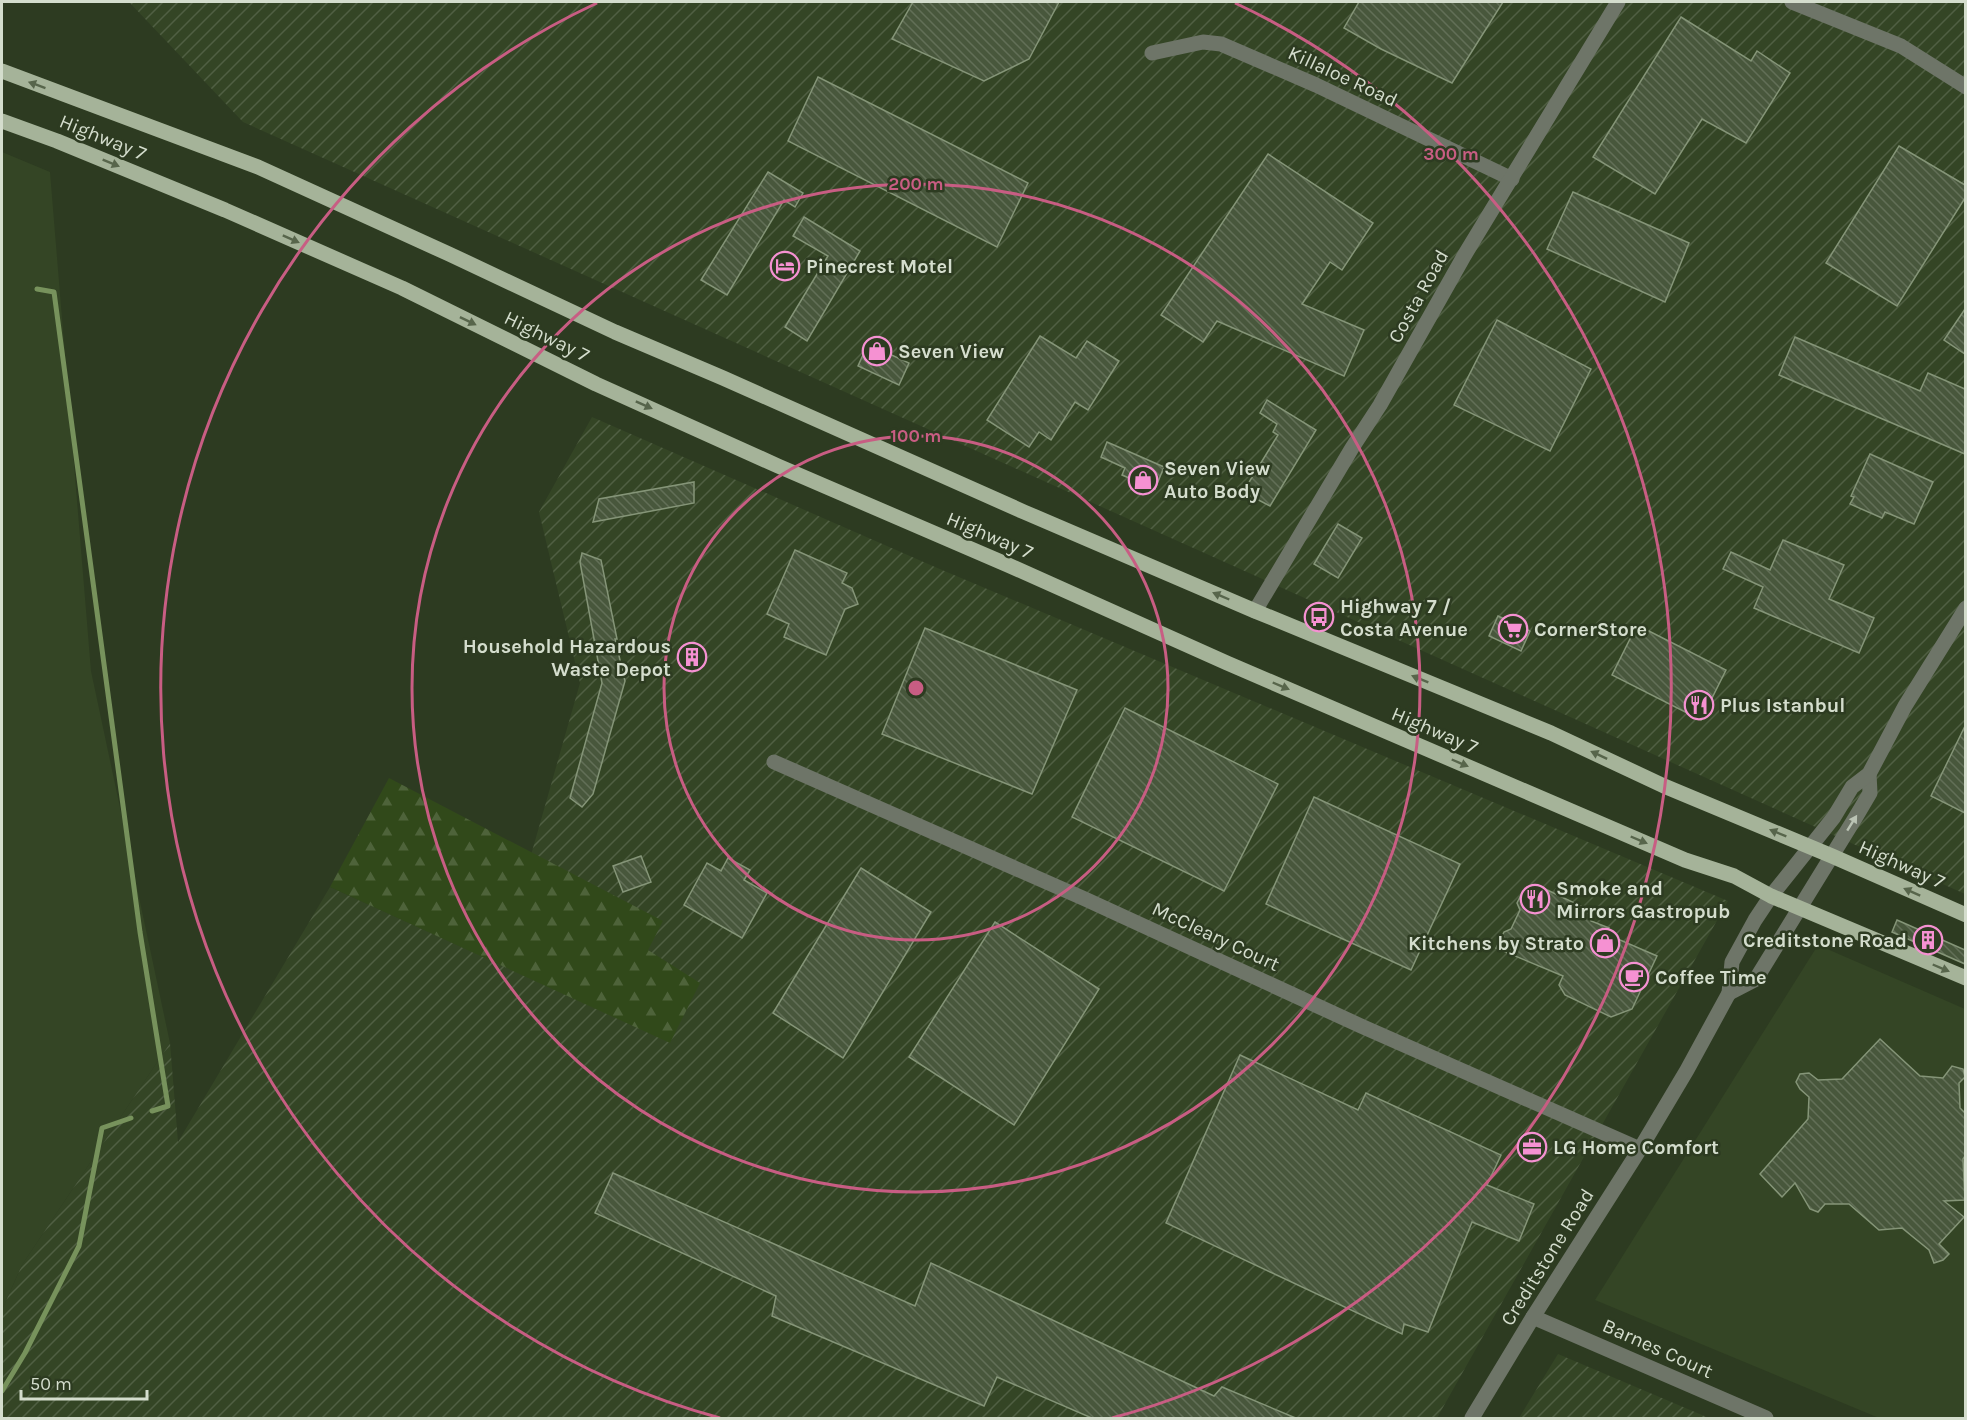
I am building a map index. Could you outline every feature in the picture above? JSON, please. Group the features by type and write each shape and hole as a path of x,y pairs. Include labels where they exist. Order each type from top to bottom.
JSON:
{"main road":[{"name":"Highway 7","path":"2,71 258,167 615,332 1024,512 1255,611 1551,733 1665,786 1810,846 1965,915"},
{"name":"Highway 7","path":"2,121 57,141 225,210 402,288 596,384 778,466 1619,832 1685,860 1734,876 1771,896 1965,978"}],"street":[{"name":"Costa Road","path":"1255,611 1380,405 1464,256 1618,2"},
{"path":"1792,2 1901,46 1965,87"},
{"name":"Killaloe Road","path":"1152,53 1203,42 1221,44 1316,85 1512,179"},
{"name":"Creditstone Road","path":"1472,1419 1533,1317 1640,1149 1729,993 1732,963 1755,920 1771,896 1834,817 1852,787 1869,774 1905,706 1965,608"},
{"name":"McCleary Court","path":"774,762 1085,899 1361,1026 1640,1149"},
{"name":"Creditstone Road","path":"1729,993 1756,979 1869,793 1869,774"},
{"name":"Barnes Court","path":"1533,1317 1766,1419"}],"shaded area":[{"path":"131,2 1965,2 1965,894 243,122"},
{"path":"2,152 50,172 91,671 170,1043 22,1265 2,1310"},
{"path":"592,417 935,567 1728,901 1437,1418 2,1418 2,1310 22,1265 170,1043 178,1142 330,887 670,1042 648,950 529,862 580,683 539,512"},
{"path":"1818,945 1965,1009 1965,1418 1879,1418 1595,1300"},
{"path":"1558,1354 1709,1418 1519,1418"}],"green space":[{"path":"389,778 663,921 648,950 700,983 670,1043 330,887"}],"building":[{"path":"913,2 1059,2 1029,59 984,81 892,39"},
{"path":"1359,2 1503,2 1452,83 1381,49 1344,28"},
{"path":"1681,17 1751,61 1757,51 1790,73 1746,143 1702,119 1655,194 1593,157"},
{"path":"818,77 1028,183 997,247 788,141"},
{"path":"1899,146 1965,185 1965,198 1897,306 1826,263"},
{"path":"1268,154 1373,223 1342,270 1330,262 1302,304 1364,330 1344,376 1217,321 1203,342 1161,315"},
{"path":"768,172 803,193 795,207 784,200 727,295 701,280"},
{"path":"1573,192 1689,243 1665,302 1547,249"},
{"path":"804,217 860,251 807,341 785,327 828,256 793,236"},
{"path":"1965,309 1965,354 1944,340"},
{"path":"1497,320 1591,369 1550,451 1454,405"},
{"path":"1040,336 1076,358 1087,341 1119,361 1088,410 1075,402 1051,440 1039,432 1029,447 987,420"},
{"path":"1795,337 1920,391 1928,373 1965,389 1965,454 1779,375"},
{"path":"868,344 909,363 899,385 858,366"},
{"path":"1267,400 1316,430 1270,506 1243,492 1278,435 1273,432 1277,424 1260,413"},
{"path":"1107,442 1164,467 1155,489 1122,475 1125,468 1101,457"},
{"path":"1870,454 1933,482 1914,524 1885,512 1882,518 1850,504 1854,497 1851,496"},
{"path":"694,482 694,503 593,522 599,499"},
{"path":"1338,524 1362,538 1338,578 1314,564"},
{"path":"1783,540 1844,565 1829,599 1874,618 1859,653 1754,608 1763,587 1723,569 1731,552 1770,570"},
{"path":"795,550 847,573 842,583 852,588 858,604 845,609 826,655 784,637 789,624 767,614"},
{"path":"582,553 601,560 625,681 593,794 582,807 570,798 602,683 580,562"},
{"path":"1498,616 1530,631 1521,651 1489,636"},
{"path":"1637,625 1726,670 1701,720 1612,675"},
{"path":"925,628 1077,690 1032,794 882,734"},
{"name":"Household Hazardous Waste Depot","path":"685,646 705,655 699,667 679,658"},
{"path":"1125,708 1278,784 1224,891 1072,817"},
{"path":"1965,726 1965,813 1931,796"},
{"path":"1314,797 1460,864 1411,970 1266,904"},
{"path":"641,856 651,882 623,892 613,866"},
{"path":"728,858 750,870 744,880 767,893 742,938 684,905 707,863 721,871"},
{"path":"861,868 931,912 843,1058 773,1013"},
{"path":"1541,887 1587,909 1591,921 1609,928 1606,934 1657,956 1632,1009 1611,1017 1565,995 1559,985 1563,976 1496,948 1504,932 1511,929 1520,910 1517,903 1521,895"},
{"name":"Creditstone Road","path":"1897,920 1965,950 1965,964 1892,932"},
{"path":"995,922 1099,989 1014,1125 909,1057"},
{"path":"1880,1039 1920,1076 1943,1078 1952,1066 1963,1069 1965,1077 1959,1083 1960,1108 1965,1113 1965,1156 1963,1159 1965,1200 1944,1201 1964,1217 1939,1244 1949,1254 1943,1260 1934,1263 1929,1250 1902,1228 1879,1230 1849,1204 1825,1204 1818,1212 1810,1209 1795,1183 1782,1197 1760,1174 1808,1119 1809,1097 1796,1082 1800,1074 1809,1073 1818,1080 1842,1079"},
{"path":"1240,1055 1358,1110 1366,1093 1501,1155 1487,1185 1534,1204 1519,1241 1472,1222 1428,1332 1404,1324 1402,1334 1166,1223"},
{"path":"613,1173 915,1306 931,1263 1214,1396 1222,1387 1298,1419 1094,1419 997,1377 984,1406 772,1316 776,1296 595,1213"}],"waterway":[{"path":"37,289 54,292 140,932 168,1106 152,1111"},
{"path":"2,1391 25,1353 79,1246 102,1128 131,1118"}],"place":[{"name":"Pinecrest Motel","path":"785,266"},
{"name":"Seven View","path":"877,351"},
{"name":"Seven View Auto Body","path":"1143,480"},
{"name":"Highway 7 / Costa Avenue","path":"1319,617"},
{"name":"CornerStore","path":"1513,629"},
{"name":"Household Hazardous Waste Depot","path":"692,657"},
{"name":"Plus Istanbul","path":"1699,705"},
{"name":"Smoke and Mirrors Gastropub","path":"1535,899"},
{"name":"Creditstone Road","path":"1928,940"},
{"name":"Kitchens by Strato","path":"1605,943"},
{"name":"Coffee Time","path":"1634,977"},
{"name":"LG Home Comfort","path":"1532,1147"}]}
